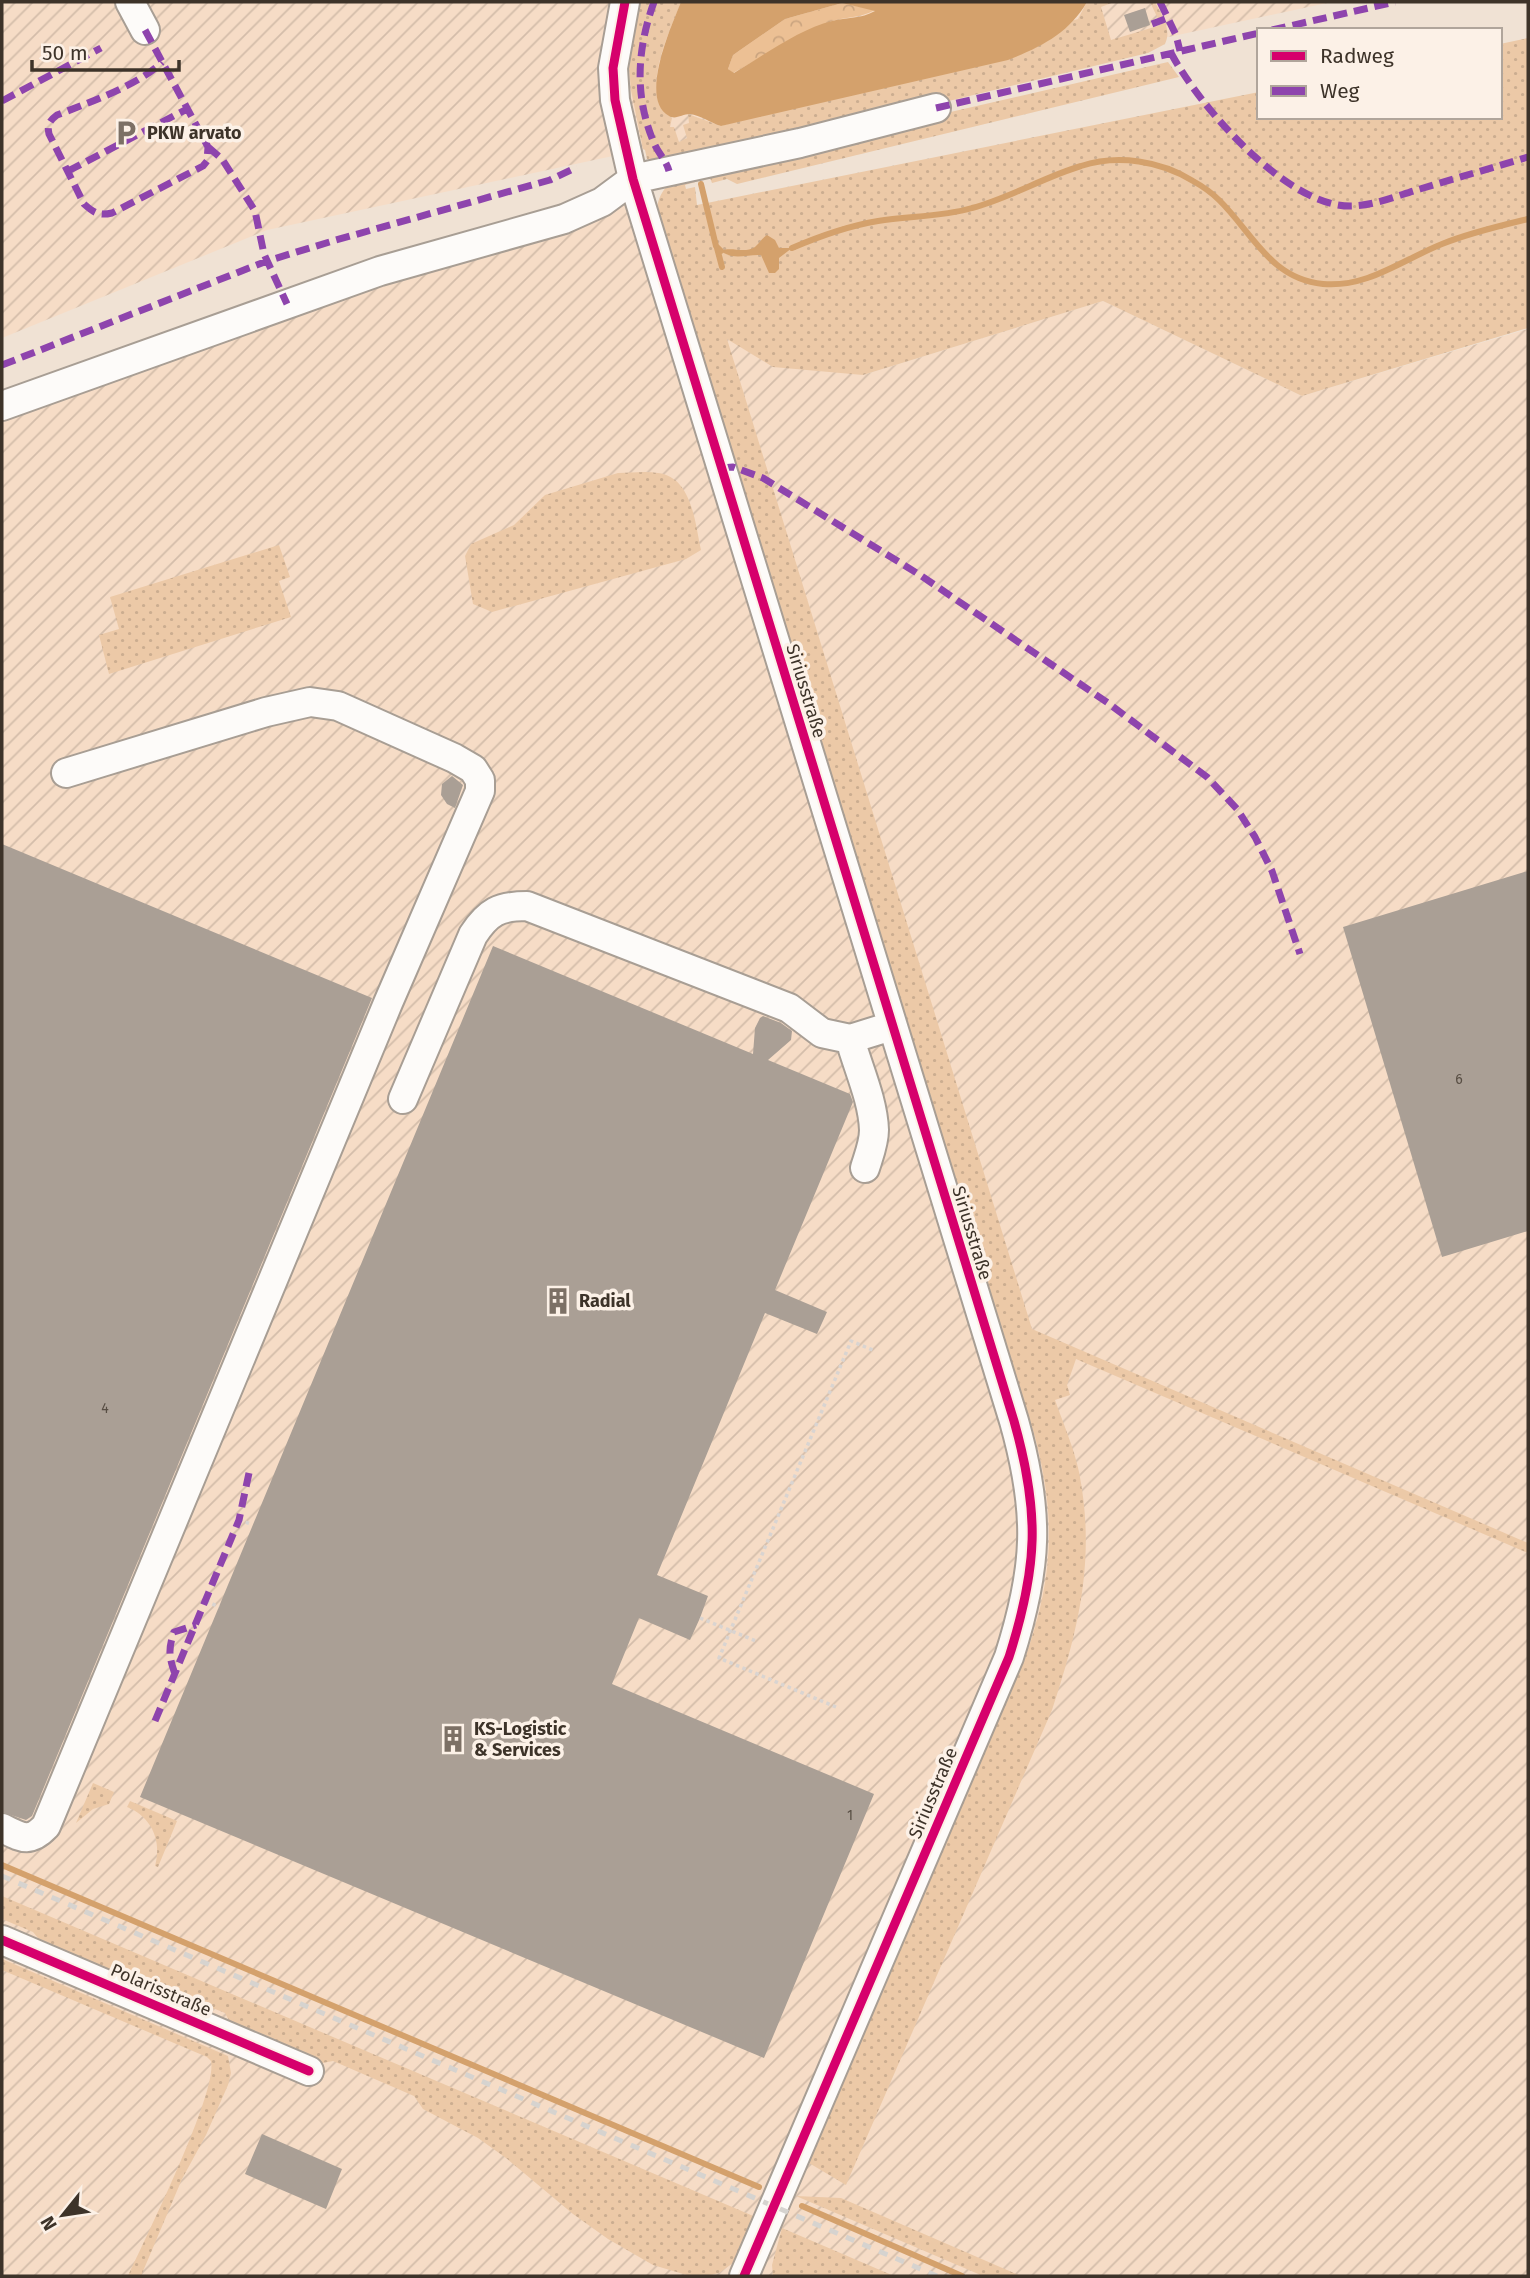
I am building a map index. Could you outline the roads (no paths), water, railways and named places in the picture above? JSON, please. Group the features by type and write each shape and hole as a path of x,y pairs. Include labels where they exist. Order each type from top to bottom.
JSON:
{"street":[{"path":"130,2 145,30"},
{"name":"Siriusstraße","path":"625,2 612,68 615,100 633,179 1026,1465 1033,1525 1028,1593 1009,1657 751,2270"},
{"path":"2,406 380,271 564,219 602,202 633,179 800,143 936,108"},
{"path":"2,1829 24,1838 37,1836 46,1826 383,1016 480,791 480,780 473,769 454,758 338,706 310,702 266,712 66,773"},
{"path":"403,1099 473,935 482,920 495,911 510,906 527,906 789,1008 822,1032 850,1040 892,1026"},
{"path":"850,1040 870,1106 874,1129 865,1168"},
{"name":"Polarisstraße","path":"2,1940 309,2071"}],"waterway":[{"path":"792,248 867,223 972,208 1067,171 1110,160 1153,164 1181,174 1219,200 1276,264 1305,280 1323,284 1355,282 1384,272 1452,240 1528,219"},
{"path":"701,184 716,246 721,251"},
{"path":"717,248 722,267"},
{"path":"2,1865 759,2187"},
{"path":"802,2206 962,2276"}],"railway":[{"path":"2,1876 937,2276"}],"place":[{"name":"PKW arvato","path":"126,133"},
{"name":"Radial","path":"558,1301"},
{"name":"KS-Logistic & Services","path":"453,1739"}]}
